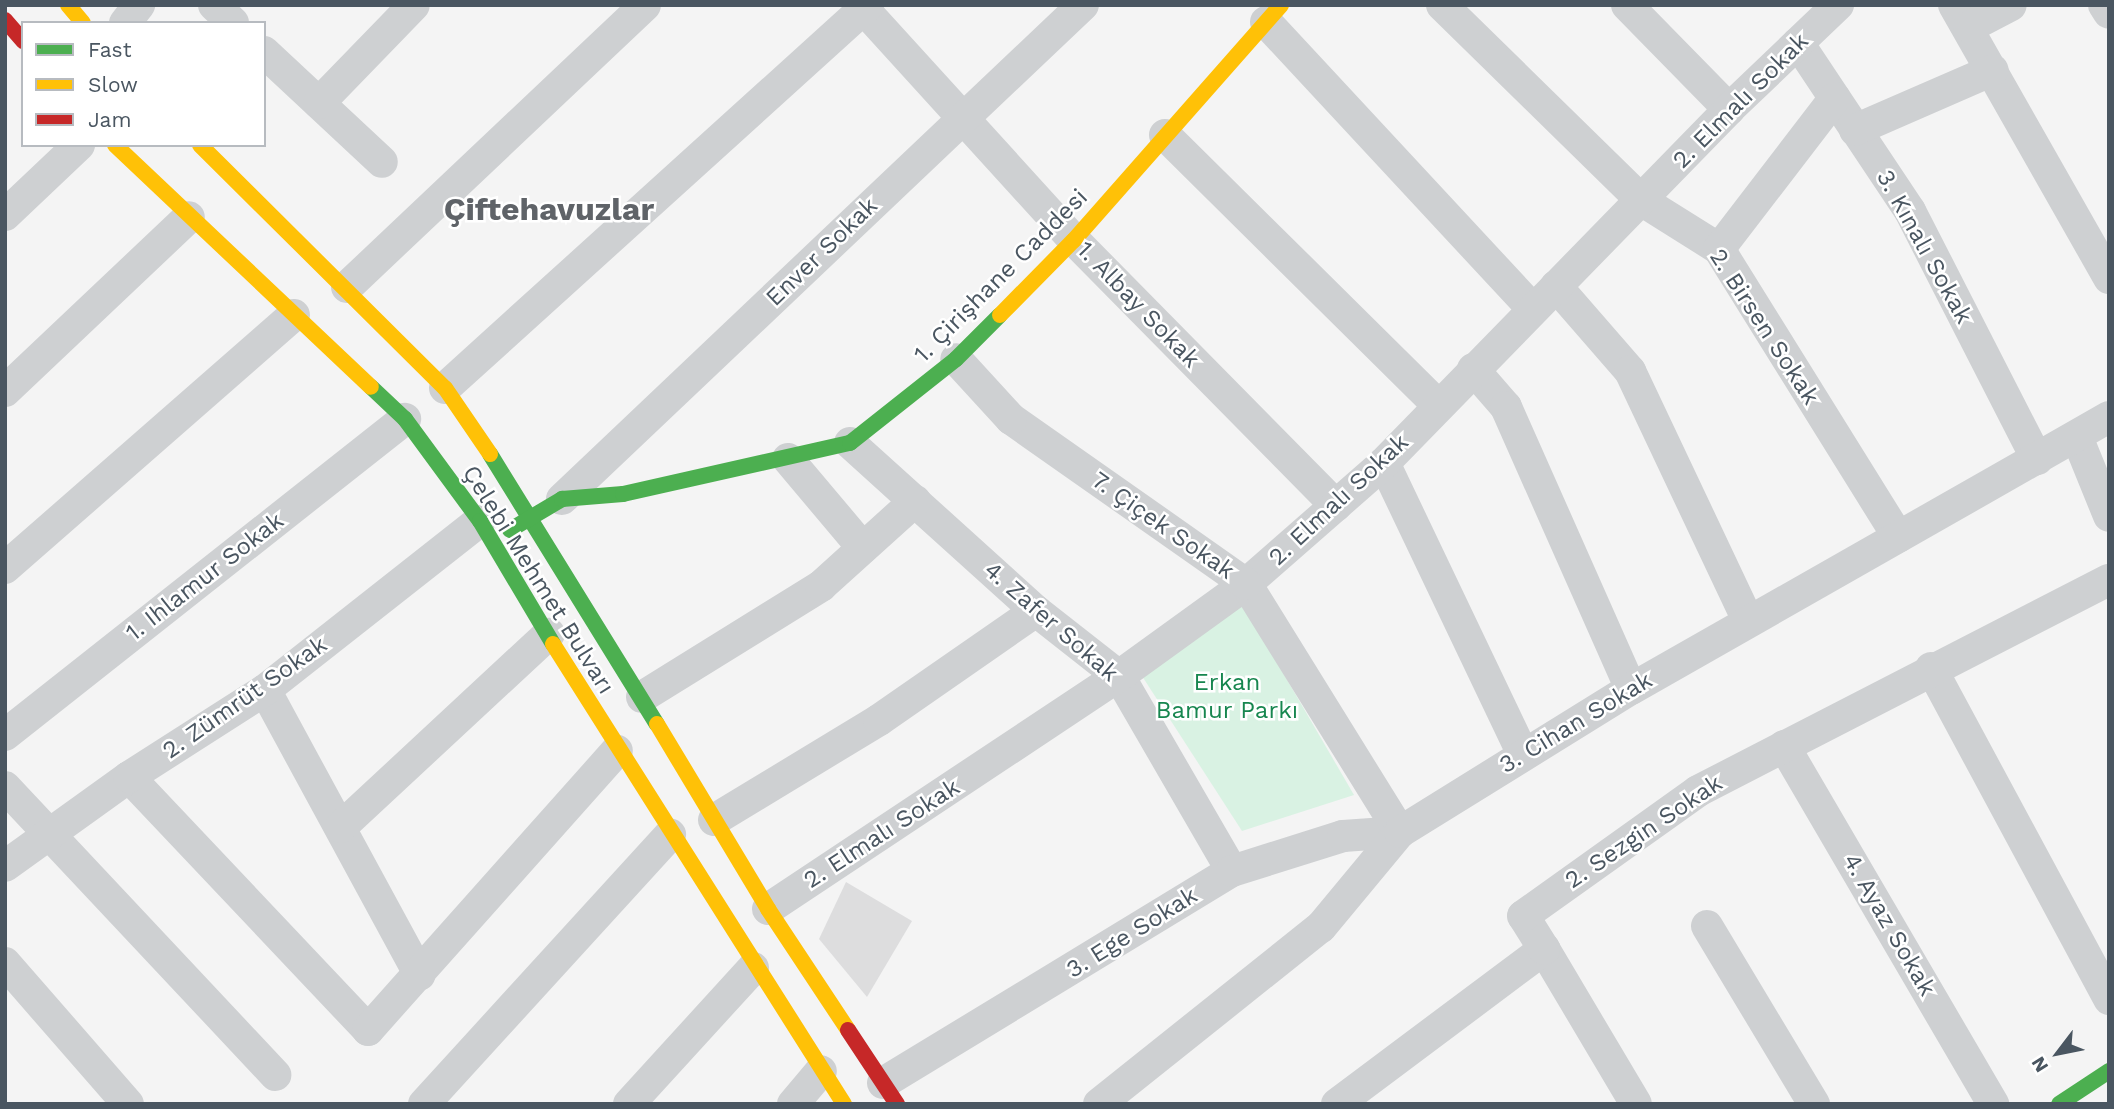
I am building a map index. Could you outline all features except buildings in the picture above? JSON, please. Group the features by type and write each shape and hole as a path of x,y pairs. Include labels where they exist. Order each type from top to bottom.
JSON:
{"main road":[{"path":"68,5 81,21"},
{"name":"1. Çirişhane Caddesi","path":"486,531 532,516 562,499 622,494 850,443 956,359 1074,240 1274,13"},
{"name":"Çelebi Mehmet Bulvarı","path":"117,147 405,419 486,531 617,751 753,968 844,1104"},
{"name":"Çelebi Mehmet Bulvarı","path":"202,147 347,286 445,388 532,516 768,909 890,1093"},
{"path":"2059,1104 2109,1071"}],"street":[{"path":"127,21 139,5"},
{"path":"214,5 231,21"},
{"path":"319,103 414,5"},
{"path":"347,286 645,5"},
{"name":"Enver Sokak","path":"562,499 1083,5"},
{"name":"2. Birsen Sokak","path":"1443,5 1641,200 1719,249 1898,537"},
{"path":"1627,5 1729,109"},
{"path":"2011,5 1961,16 2109,278"},
{"path":"2104,5 2109,13"},
{"path":"445,388 864,6"},
{"name":"1. Albay Sokak","path":"864,6 1074,240 1336,506"},
{"name":"2. Elmalı Sokak","path":"768,909 1119,677 1246,584 1384,463 1729,109 1798,43 1822,11"},
{"path":"1274,13 1533,309"},
{"name":"3. Kınalı Sokak","path":"1798,43 1910,211 2037,459"},
{"path":"266,54 382,162"},
{"path":"1855,130 1993,70"},
{"path":"1719,249 1835,98"},
{"path":"1165,135 1438,405"},
{"path":"5,215 77,147"},
{"path":"5,391 189,217"},
{"path":"1556,286 1630,371 1748,621"},
{"path":"5,568 294,315"},
{"name":"7. Çiçek Sokak","path":"956,359 1011,419 1246,584 1400,832"},
{"path":"1474,369 1506,407 1631,689"},
{"name":"3. Cihan Sokak","path":"1099,1104 1321,927 1400,832 1631,689 2109,417"},
{"name":"1. Ihlamur Sokak","path":"5,735 405,419"},
{"path":"2077,437 2109,516"},
{"name":"4. Zafer Sokak","path":"850,443 1036,611 1119,677 1231,871"},
{"path":"788,458 863,548"},
{"path":"1384,463 1523,755"},
{"path":"642,697 821,586 915,501"},
{"name":"2. Zümrüt Sokak","path":"5,866 129,777 265,690 486,531"},
{"name":"2. Sezgin Sokak","path":"1544,949 1523,916 1698,791 1931,668 2109,580"},
{"path":"714,820 879,720 1036,611"},
{"path":"341,827 549,634"},
{"path":"1931,668 2109,999"},
{"path":"265,690 420,975"},
{"name":"4. Ayaz Sokak","path":"1784,746 1993,1104"},
{"path":"129,777 368,1030 420,975 617,751"},
{"path":"5,787 275,1075"},
{"name":"3. Ege Sokak","path":"890,1093 1231,871 1343,836 1400,832"},
{"path":"424,1104 670,835"},
{"path":"1707,926 1814,1104"},
{"path":"1338,1104 1544,949 1636,1104"},
{"path":"5,962 128,1104"},
{"path":"629,1104 753,968"},
{"path":"793,1104 821,1071"}],"green space":[{"name":"Erkan Bamur Parkı","path":"1243,604 1354,795 1242,831 1142,676"}],"traffic: fast":[{"path":"510,530 562,499 623,494 850,443 956,359 1000,315"},
{"path":"371,387 405,419 480,521 553,644"},
{"path":"490,454 657,724"},
{"path":"2059,1104 2109,1071"}],"traffic: slow":[{"path":"68,5 81,21"},
{"path":"1000,315 1074,240 1281,5"},
{"path":"117,147 371,387"},
{"path":"202,147 445,388 490,454"},
{"path":"553,644 844,1104"},
{"path":"657,724 768,909 848,1030"}],"traffic: jam":[{"path":"5,20 21,39"},
{"path":"848,1030 897,1104"}],"district":[{"name":"Çiftehavuzlar","path":"549,209"}]}
